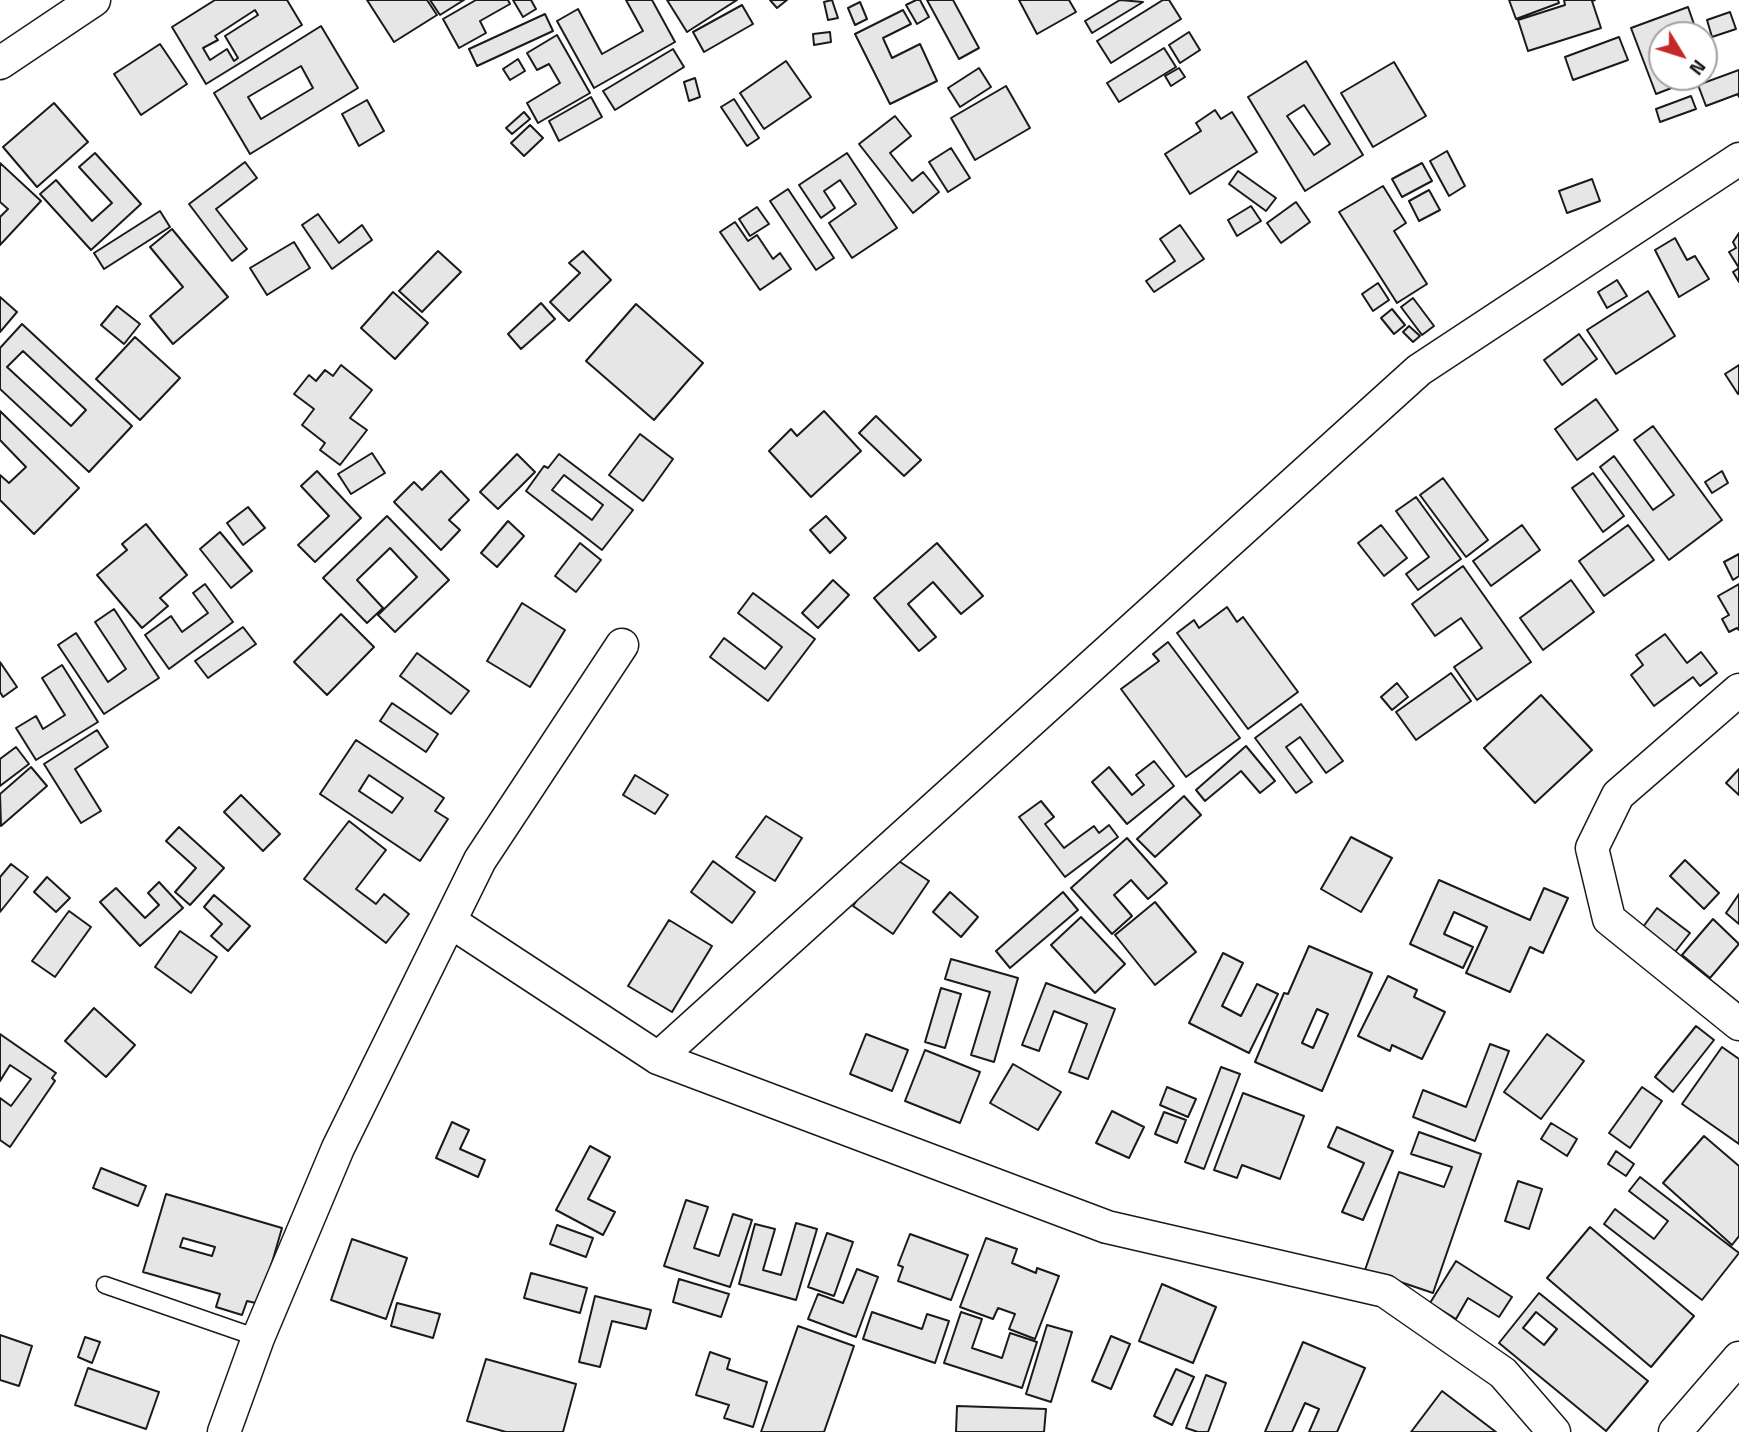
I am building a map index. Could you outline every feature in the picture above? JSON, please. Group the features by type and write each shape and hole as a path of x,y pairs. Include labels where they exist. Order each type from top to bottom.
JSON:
{"street":[{"path":"0,63 94,0"},
{"path":"657,1058 1419,370 1739,159"},
{"path":"224,1432 258,1338 338,1148 480,860 622,645"},
{"path":"1739,690 1618,794 1592,848 1609,919 1739,1024"},
{"path":"451,922 657,1058 1107,1227 1385,1291 1503,1373 1554,1432"},
{"path":"1675,1432 1739,1358"}],"lane":[{"path":"105,1286 258,1338"}],"building":[{"path":"215,0 287,0 302,25 206,84 172,27","holes":["255,10 258,15 225,36 238,58 234,61 227,49 210,60 203,48 218,40 215,36"]},
{"path":"367,0 427,0 437,15 394,42"},
{"path":"430,0 464,0 440,15"},
{"path":"476,0 508,0 510,4 480,21 486,33 459,48 443,19"},
{"path":"513,0 531,0 536,9 523,17"},
{"path":"626,0 652,0 675,42 594,88 557,21 578,9 602,54 643,31"},
{"path":"667,0 737,0 687,32"},
{"path":"770,0 787,0 777,8"},
{"path":"832,0 838,18 828,20 824,2"},
{"path":"920,0 929,17 917,24 906,5"},
{"path":"927,0 953,0 979,48 959,59"},
{"path":"1019,0 1069,0 1076,12 1037,34"},
{"path":"1120,0 1143,2 1092,33 1085,21"},
{"path":"1163,0 1169,0 1181,19 1111,63 1097,41"},
{"path":"1509,0 1558,0 1559,3 1516,19"},
{"path":"1564,0 1595,0 1592,1 1601,28 1528,51 1518,20 1565,5"},
{"path":"860,2 867,19 855,25 848,8"},
{"path":"742,5 753,24 704,52 693,32"},
{"path":"1688,7 1693,21 1650,21"},
{"path":"903,10 911,24 883,38 892,58 920,44 937,81 890,104 855,34"},
{"path":"1730,12 1736,29 1718,35 1718,21 1707,20"},
{"path":"545,14 553,31 477,66 469,49"},
{"path":"1648,22 1648,73 1631,28"},
{"path":"321,26 358,88 250,154 214,93","holes":["301,66 313,88 261,119 248,97"]},
{"path":"830,32 831,42 814,45 813,34"},
{"path":"1189,32 1200,50 1180,63 1169,45"},
{"path":"557,35 590,93 538,123 527,103 560,83 549,64 537,70 527,53"},
{"path":"1619,37 1628,60 1573,80 1565,57"},
{"path":"160,44 187,84 141,115 114,74"},
{"path":"1164,48 1176,67 1119,102 1107,83"},
{"path":"673,49 684,67 615,110 603,91"},
{"path":"518,59 525,71 510,80 503,69"},
{"path":"786,61 811,97 764,129 740,93"},
{"path":"1306,61 1363,155 1305,191 1248,97","holes":["1304,105 1330,144 1314,155 1287,116"]},
{"path":"1394,62 1426,116 1373,147 1341,93"},
{"path":"979,68 991,87 960,107 948,88"},
{"path":"1179,68 1185,77 1171,86 1165,76"},
{"path":"1739,70 1739,97 1738,94 1706,106 1700,91 1718,91 1718,78"},
{"path":"695,78 700,97 689,101 684,82"},
{"path":"1006,86 1030,128 975,160 951,118"},
{"path":"1691,96 1696,109 1660,122 1656,109"},
{"path":"591,97 602,117 559,141 549,121"},
{"path":"734,99 759,138 747,146 721,107"},
{"path":"367,100 384,131 359,146 342,114"},
{"path":"54,103 88,142 37,187 3,147"},
{"path":"1215,110 1221,119 1232,112 1257,152 1190,194 1165,154 1201,131 1196,123"},
{"path":"524,112 530,119 512,134 506,128"},
{"path":"895,116 911,136 890,153 912,181 923,172 939,192 913,213 859,144"},
{"path":"530,125 543,138 524,156 511,143"},
{"path":"951,148 970,178 948,192 929,162"},
{"path":"1447,151 1465,186 1449,196 1430,161"},
{"path":"95,153 141,204 91,250 40,194 56,180 92,221 112,203 79,167"},
{"path":"847,153 897,228 852,258 829,223 856,204 840,180 824,191 835,208 821,218 799,185"},
{"path":"245,162 257,178 216,209 247,249 232,261 189,204"},
{"path":"0,163 41,201 0,245 0,217 8,209 0,202"},
{"path":"1422,163 1432,181 1402,197 1392,179"},
{"path":"1238,171 1276,198 1266,211 1229,184"},
{"path":"1592,179 1600,201 1567,213 1559,191"},
{"path":"1383,186 1406,223 1394,231 1427,284 1397,303 1339,212"},
{"path":"788,189 834,258 816,270 770,201"},
{"path":"1429,190 1440,210 1419,221 1409,201"},
{"path":"1296,202 1310,222 1281,243 1267,223"},
{"path":"1251,206 1261,221 1237,236 1228,220"},
{"path":"757,207 769,224 750,236 739,219"},
{"path":"160,211 170,227 104,269 94,253"},
{"path":"318,214 339,243 362,225 372,240 332,269 302,225"},
{"path":"735,222 748,241 757,235 773,259 780,253 791,269 760,290 720,232"},
{"path":"1180,225 1204,259 1154,292 1146,281 1175,261 1160,239"},
{"path":"172,229 228,297 173,344 150,316 183,287 150,247"},
{"path":"1739,233 1739,268 1729,252 1736,248 1733,242"},
{"path":"1675,238 1687,260 1695,256 1709,279 1679,297 1655,250"},
{"path":"294,242 310,268 267,295 250,268"},
{"path":"438,251 461,272 422,312 399,291"},
{"path":"583,251 611,280 569,321 550,302 580,273 569,263"},
{"path":"1739,268 1739,282 1733,272"},
{"path":"1617,280 1627,296 1607,308 1598,292"},
{"path":"1378,283 1389,300 1373,311 1362,294"},
{"path":"1648,291 1675,336 1616,374 1587,330"},
{"path":"393,292 428,323 395,359 361,328"},
{"path":"0,297 17,312 0,332"},
{"path":"1413,298 1434,326 1422,335 1401,307"},
{"path":"541,303 555,319 521,349 508,334"},
{"path":"636,304 703,363 654,420 586,361"},
{"path":"117,306 140,324 124,344 101,325"},
{"path":"1392,309 1405,325 1394,334 1381,318"},
{"path":"22,324 132,426 89,472 0,389 0,348","holes":["23,351 86,410 71,426 7,367"]},
{"path":"1409,326 1420,336 1413,342 1403,332"},
{"path":"1579,334 1597,359 1562,385 1544,360"},
{"path":"135,337 180,378 140,420 96,379"},
{"path":"341,365 372,390 350,418 367,430 340,465 320,450 325,443 302,425 314,409 294,394 309,375 316,381 325,370 333,376"},
{"path":"1739,365 1739,393 1738,394 1725,374"},
{"path":"1596,399 1618,430 1577,460 1555,429"},
{"path":"0,411 79,488 34,534 0,500 0,475 9,483 26,467 0,440"},
{"path":"824,411 861,451 811,497 769,451 791,429 797,436"},
{"path":"876,416 921,460 904,476 859,433"},
{"path":"1653,426 1722,520 1669,560 1600,467 1614,456 1653,510 1674,495 1634,440"},
{"path":"640,434 673,459 643,501 609,475"},
{"path":"372,453 385,473 351,494 338,474"},
{"path":"517,454 535,472 498,509 480,492"},
{"path":"559,454 633,510 602,550 526,491 544,466 548,468","holes":["564,475 603,505 592,520 552,490"]},
{"path":"317,471 361,518 315,562 298,545 329,516 301,486"},
{"path":"441,471 469,500 449,520 460,530 441,550 394,502 414,482 422,490"},
{"path":"1722,471 1728,483 1712,493 1705,482"},
{"path":"1593,473 1624,516 1603,532 1572,488"},
{"path":"1443,478 1488,540 1466,557 1420,495"},
{"path":"1416,497 1461,559 1418,590 1406,574 1429,557 1396,511"},
{"path":"248,507 265,528 243,545 227,523"},
{"path":"387,516 449,580 395,632 378,615 417,577 390,548 357,580 383,608 367,623 323,578"},
{"path":"826,516 846,538 830,553 810,530"},
{"path":"508,521 524,536 497,567 481,553"},
{"path":"146,524 187,575 160,598 168,606 142,628 97,575 127,550 122,544"},
{"path":"1381,525 1407,558 1384,576 1358,543"},
{"path":"1522,525 1540,550 1491,586 1473,561"},
{"path":"1628,525 1654,560 1604,596 1579,561"},
{"path":"220,532 252,571 231,588 200,549"},
{"path":"580,543 601,560 576,592 555,576"},
{"path":"937,543 983,596 961,614 933,582 908,604 936,637 919,651 874,598"},
{"path":"1739,554 1739,576 1733,580 1724,562"},
{"path":"1463,566 1531,662 1477,700 1454,667 1482,648 1461,618 1435,636 1412,604"},
{"path":"833,580 849,595 818,628 802,613"},
{"path":"1571,580 1594,612 1543,650 1520,618"},
{"path":"205,584 233,622 169,669 145,635 171,616 182,632 208,613 193,593"},
{"path":"1739,584 1739,630 1737,628 1729,632 1722,619 1729,615 1718,596"},
{"path":"753,593 815,639 768,701 710,657 724,638 765,669 782,647 738,613"},
{"path":"522,603 565,630 530,687 487,661"},
{"path":"1227,607 1237,622 1243,617 1298,692 1248,729 1177,633 1194,620 1199,628"},
{"path":"114,609 159,678 104,714 58,645 76,633 108,682 126,669 95,622"},
{"path":"341,614 374,647 327,695 294,662"},
{"path":"243,627 256,644 208,678 195,661"},
{"path":"1665,634 1687,663 1701,652 1717,673 1700,686 1693,677 1654,706 1631,675 1643,665 1636,655"},
{"path":"1168,642 1240,738 1186,777 1121,689 1159,661 1153,654"},
{"path":"417,653 469,691 451,714 400,676"},
{"path":"0,662 17,687 3,697 0,692"},
{"path":"62,665 98,722 36,760 16,728 36,716 43,729 65,715 42,678"},
{"path":"1451,673 1471,701 1416,740 1396,712"},
{"path":"1397,683 1408,697 1392,710 1381,697"},
{"path":"1541,695 1592,750 1535,803 1484,748"},
{"path":"392,703 438,734 426,752 380,721"},
{"path":"1301,704 1343,761 1326,773 1300,737 1286,747 1312,782 1296,793 1255,738"},
{"path":"97,730 108,747 75,769 101,811 81,823 44,764"},
{"path":"356,740 444,798 435,811 448,819 420,861 320,794","holes":["369,775 403,798 392,813 359,791"]},
{"path":"1246,746 1275,781 1260,793 1241,771 1205,801 1196,790"},
{"path":"16,747 29,764 0,786 0,759"},
{"path":"1154,761 1174,786 1127,824 1092,782 1109,767 1132,795 1144,785 1136,775"},
{"path":"31,767 47,786 1,826 0,794"},
{"path":"1739,769 1739,795 1726,783"},
{"path":"635,775 668,795 655,814 623,795"},
{"path":"241,795 280,834 263,851 224,812"},
{"path":"1184,796 1201,815 1155,857 1137,839"},
{"path":"1041,801 1054,817 1045,824 1064,848 1094,826 1099,833 1109,825 1118,837 1065,877 1019,817"},
{"path":"766,816 802,838 775,881 736,857"},
{"path":"349,821 386,850 356,889 376,904 384,894 409,914 386,943 304,879"},
{"path":"179,827 224,868 190,905 175,892 196,868 166,841"},
{"path":"1351,837 1392,858 1361,912 1321,889"},
{"path":"1127,838 1167,883 1148,899 1131,880 1114,895 1132,916 1112,934 1071,888"},
{"path":"888,854 929,881 893,934 853,906"},
{"path":"1685,860 1719,893 1704,909 1670,876"},
{"path":"713,861 755,892 732,923 691,892"},
{"path":"11,864 28,877 0,912 0,877"},
{"path":"47,877 70,898 56,912 34,892"},
{"path":"1439,880 1530,920 1544,888 1568,898 1543,953 1530,947 1510,992 1466,973 1487,927 1454,912 1444,934 1473,947 1463,968 1410,944"},
{"path":"159,882 183,908 140,946 100,902 116,888 145,918 159,905 148,893"},
{"path":"950,892 978,917 961,937 933,912"},
{"path":"1063,892 1078,910 1010,968 996,951"},
{"path":"1739,894 1739,924 1726,913"},
{"path":"214,895 250,926 228,951 211,936 222,924 204,907"},
{"path":"1155,902 1196,952 1155,985 1115,935"},
{"path":"1657,908 1690,933 1675,952 1643,927"},
{"path":"69,911 91,927 55,977 32,961"},
{"path":"1081,917 1125,964 1095,993 1051,945"},
{"path":"1713,919 1739,944 1710,978 1682,955"},
{"path":"669,920 712,946 672,1012 628,986"},
{"path":"180,931 217,957 191,993 155,967"},
{"path":"1309,946 1372,973 1322,1091 1255,1062 1284,993 1288,994","holes":["1317,1009 1328,1014 1313,1048 1302,1043"]},
{"path":"1223,953 1243,963 1222,1006 1241,1016 1257,984 1278,994 1249,1053 1189,1023"},
{"path":"951,959 1018,978 994,1062 971,1055 990,992 945,979"},
{"path":"1388,976 1417,990 1414,997 1445,1012 1422,1059 1392,1045 1390,1051 1358,1036"},
{"path":"1046,983 1115,1009 1088,1079 1069,1072 1087,1024 1054,1011 1039,1051 1022,1045"},
{"path":"941,988 961,994 945,1048 925,1042"},
{"path":"94,1008 135,1045 106,1077 65,1041"},
{"path":"1696,1026 1714,1040 1673,1092 1655,1077"},
{"path":"0,1034 56,1073 52,1078 55,1081 10,1147 0,1140 0,1098 11,1106 31,1079 10,1065 0,1081"},
{"path":"866,1034 908,1050 892,1091 850,1074"},
{"path":"1547,1034 1584,1061 1541,1119 1504,1092"},
{"path":"1490,1044 1509,1051 1475,1141 1413,1117 1423,1090 1466,1107"},
{"path":"1722,1047 1739,1059 1739,1144 1682,1104"},
{"path":"925,1050 980,1072 960,1123 905,1101"},
{"path":"1013,1064 1061,1092 1038,1130 990,1103"},
{"path":"1221,1067 1240,1074 1204,1169 1185,1162"},
{"path":"1167,1087 1196,1099 1188,1117 1160,1105"},
{"path":"1642,1087 1662,1101 1630,1148 1609,1133"},
{"path":"1243,1093 1304,1116 1280,1179 1242,1165 1237,1178 1214,1170"},
{"path":"1112,1111 1144,1127 1129,1158 1096,1143"},
{"path":"1164,1112 1186,1120 1177,1143 1155,1134"},
{"path":"452,1122 469,1130 460,1149 485,1160 478,1177 436,1158"},
{"path":"1551,1123 1577,1139 1567,1156 1541,1139"},
{"path":"1337,1127 1393,1151 1363,1220 1342,1212 1364,1163 1328,1147"},
{"path":"1419,1132 1481,1154 1433,1293 1365,1270 1399,1172 1444,1187 1452,1167 1411,1154"},
{"path":"1704,1136 1739,1166 1739,1236 1732,1245 1663,1183"},
{"path":"590,1146 610,1157 588,1199 615,1212 603,1235 556,1210"},
{"path":"1616,1151 1634,1164 1626,1176 1608,1164"},
{"path":"101,1168 146,1186 138,1206 93,1188"},
{"path":"1640,1177 1739,1253 1702,1300 1604,1224 1615,1209 1654,1239 1668,1221 1629,1191"},
{"path":"1518,1181 1542,1189 1529,1229 1505,1221"},
{"path":"166,1194 282,1228 260,1304 247,1301 242,1315 216,1307 220,1294 143,1272","holes":["183,1238 215,1247 212,1256 180,1247"]},
{"path":"686,1200 708,1207 694,1248 719,1256 733,1214 752,1220 730,1287 664,1266"},
{"path":"796,1223 817,1229 796,1300 739,1284 755,1224 775,1229 763,1270 781,1275"},
{"path":"557,1225 593,1238 586,1257 550,1244"},
{"path":"1590,1227 1694,1316 1651,1367 1547,1278"},
{"path":"827,1233 853,1242 834,1296 808,1287"},
{"path":"910,1234 968,1255 951,1300 898,1281 903,1267 898,1265"},
{"path":"986,1238 1017,1249 1012,1263 1036,1273 1037,1268 1059,1276 1035,1339 1009,1329 1015,1314 998,1308 993,1319 960,1307"},
{"path":"352,1239 407,1258 386,1319 331,1300"},
{"path":"1456,1261 1512,1297 1499,1317 1468,1298 1456,1319 1430,1303"},
{"path":"857,1269 878,1277 856,1337 808,1319 818,1294 843,1303"},
{"path":"531,1273 587,1288 580,1313 524,1298"},
{"path":"679,1279 729,1294 721,1317 673,1302"},
{"path":"1162,1284 1216,1307 1193,1363 1139,1341"},
{"path":"1539,1293 1648,1381 1606,1431 1499,1343","holes":["1536,1312 1557,1329 1544,1345 1523,1328"]},
{"path":"595,1296 651,1310 646,1329 612,1321 600,1367 579,1362"},
{"path":"397,1303 440,1314 433,1338 391,1326"},
{"path":"872,1312 922,1329 927,1314 949,1321 935,1363 863,1339"},
{"path":"961,1312 982,1319 972,1348 1002,1358 1010,1333 1037,1342 1022,1388 944,1363"},
{"path":"1047,1325 1072,1332 1051,1402 1026,1394"},
{"path":"798,1326 854,1346 824,1432 761,1432"},
{"path":"0,1335 32,1346 19,1386 0,1380"},
{"path":"1111,1336 1130,1344 1111,1389 1092,1381"},
{"path":"85,1337 100,1342 92,1363 78,1357"},
{"path":"1303,1342 1365,1368 1337,1432 1309,1432 1319,1409 1305,1403 1292,1432 1265,1432"},
{"path":"710,1352 730,1359 727,1369 767,1382 753,1427 724,1418 729,1405 696,1395"},
{"path":"486,1359 576,1384 563,1432 506,1432 467,1421"},
{"path":"88,1368 159,1392 146,1429 75,1405"},
{"path":"1176,1369 1194,1377 1172,1425 1154,1416"},
{"path":"1206,1375 1226,1383 1208,1432 1198,1432 1186,1428"},
{"path":"1442,1391 1496,1432 1411,1432"},
{"path":"957,1406 1046,1409 1044,1432 956,1432"}]}
